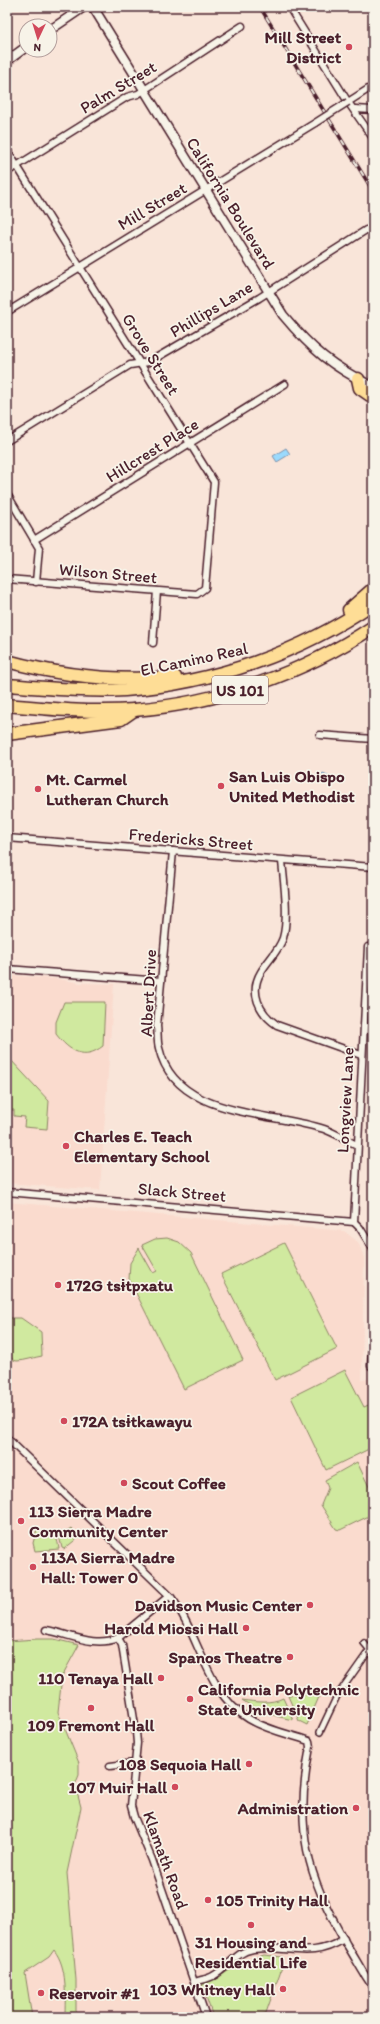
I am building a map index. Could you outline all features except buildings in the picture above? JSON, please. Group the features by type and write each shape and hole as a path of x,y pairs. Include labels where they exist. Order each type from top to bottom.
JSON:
{"highway":[{"path":"358,379 360,388 373,397"},
{"path":"337,625 347,611 364,599 373,589"},
{"name":"El Camino Real","path":"7,685 78,690 124,690 174,684 220,674 284,652 337,625 373,602"},
{"name":"US 101","path":"7,705 79,711 134,710 201,700 247,688 281,676 341,648 373,627"},
{"path":"341,648 353,648 373,637"},
{"path":"7,662 49,671 109,678 160,678 199,672 220,674"},
{"path":"7,734 121,719 134,710"}],"street":[{"path":"58,25 84,7"},
{"name":"California Boulevard","path":"94,7 283,315 312,348 326,360 373,387"},
{"path":"289,7 348,102 373,138"},
{"name":"Palm Street","path":"7,172 127,97 144,90 242,26"},
{"path":"7,61 18,53"},
{"name":"Mill Street","path":"7,312 373,86"},
{"path":"354,109 373,110"},
{"name":"Grove Street","path":"7,150 214,482 206,588"},
{"name":"Phillips Lane","path":"7,440 130,365 149,362 366,230"},
{"name":"Hillcrest Place","path":"34,540 285,384"},
{"path":"7,494 39,548 36,582"},
{"name":"Wilson Street","path":"7,579 197,594 206,588"},
{"path":"153,643 157,591"},
{"path":"320,735 373,739"},
{"name":"Fredericks Street","path":"7,838 282,861 373,867"},
{"name":"Albert Drive","path":"173,851 157,1026 159,1048 166,1067 179,1084 196,1097 216,1104 324,1129 357,1145"},
{"path":"282,861 285,928 279,947 260,972 257,980 257,1001 264,1015 277,1024 361,1055"},
{"name":"Longview Lane","path":"354,1222 361,1055 368,947"},
{"path":"7,969 161,981"},
{"path":"366,985 373,985"},
{"name":"Slack Street","path":"7,1192 354,1222"},
{"path":"354,1222 360,1228 373,1250"},
{"path":"372,1366 373,1331"},
{"path":"7,1438 169,1596 181,1612 219,1689 229,1703 249,1719 263,1726 309,1741 310,1747 303,1816 307,1853 319,1894 373,1987"},
{"path":"46,1630 95,1642 104,1642 118,1638 169,1596"},
{"name":"Klamath Road","path":"118,1638 122,1645 136,1732 132,1806 134,1818 152,1860 206,2017"},
{"path":"320,1732 337,1696 371,1647 364,1643"},
{"path":"110,1766 134,1763"},
{"path":"195,1982 213,1976 233,1958 252,1949 316,1950 328,1948 344,1939"}],"shaded area":[{"path":"7,975 59,979 80,983 114,984 100,1190 7,1183"},
{"name":"California Polytechnic State University","path":"7,1202 344,1231 358,1242 364,1257 362,1380 373,1378 373,2017 7,2017"}],"green space":[{"path":"64,1002 105,1002 103,1046 89,1053 83,1053 77,1052 61,1040 56,1034 56,1022"},
{"path":"10,1059 49,1101 47,1129 24,1127 25,1117 14,1116 14,1110 7,1110"},
{"path":"167,1238 179,1242 191,1253 243,1360 184,1389 129,1279 130,1263 139,1248 153,1273 157,1271 142,1245 155,1239"},
{"path":"284,1243 337,1349 275,1380 221,1274"},
{"path":"7,1318 21,1318 41,1332 42,1356 20,1361 13,1359 8,1350 6,1336"},
{"path":"345,1370 364,1407 373,1403 373,1447 326,1470 291,1397"},
{"path":"357,1462 373,1495 373,1514 340,1530 336,1529 321,1505 328,1488 325,1480"},
{"path":"71,1528 79,1537 64,1549 62,1548 59,1536"},
{"path":"37,1529 52,1534 58,1542 59,1549 35,1551 33,1543"},
{"path":"54,1639 79,1645 62,1676 58,1712 79,1763 79,1775 75,1785 81,1807 67,1873 76,1980 76,2017 65,2017 64,1973 62,1965 54,1950 49,1957 25,1973 32,2017 7,2017 7,1641"},
{"path":"311,1694 319,1697 307,1725 299,1721 288,1696"},
{"path":"283,1698 293,1720 279,1717 254,1708 242,1700 268,1702"},
{"path":"264,1955 283,1957 282,1967 266,2013 255,2017 213,2017 202,1985 217,1978 242,1962"}],"water":[{"path":"286,448 290,454 277,462 273,456"},
{"path":"323,773 330,776 331,783 328,784 326,780 321,778"}],"railway":[{"path":"260,7 373,191"}],"place":[{"name":"Mill Street District","path":"349,47"},
{"name":"San Luis Obispo United Methodist","path":"221,786"},
{"name":"Mt. Carmel Lutheran Church","path":"38,789"},
{"name":"Charles E. Teach Elementary School","path":"66,1146"},
{"name":"172G tsɨtpxatu","path":"58,1285"},
{"name":"172A tsɨtkawayu","path":"64,1421"},
{"name":"Scout Coffee","path":"124,1483"},
{"name":"113 Sierra Madre Community Center","path":"21,1521"},
{"name":"113A Sierra Madre Hall: Tower 0","path":"33,1567"},
{"name":"Davidson Music Center","path":"310,1605"},
{"name":"Harold Miossi Hall","path":"246,1628"},
{"name":"Spanos Theatre","path":"290,1657"},
{"name":"110 Tenaya Hall","path":"161,1678"},
{"name":"California Polytechnic State University","path":"190,1699"},
{"name":"109 Fremont Hall","path":"91,1708"},
{"name":"108 Sequoia Hall","path":"249,1764"},
{"name":"107 Muir Hall","path":"175,1787"},
{"name":"Administration","path":"356,1808"},
{"name":"105 Trinity Hall","path":"208,1900"},
{"name":"31 Housing and Residential Life","path":"251,1925"},
{"name":"103 Whitney Hall","path":"283,1989"},
{"name":"Reservoir #1","path":"41,1993"}]}
